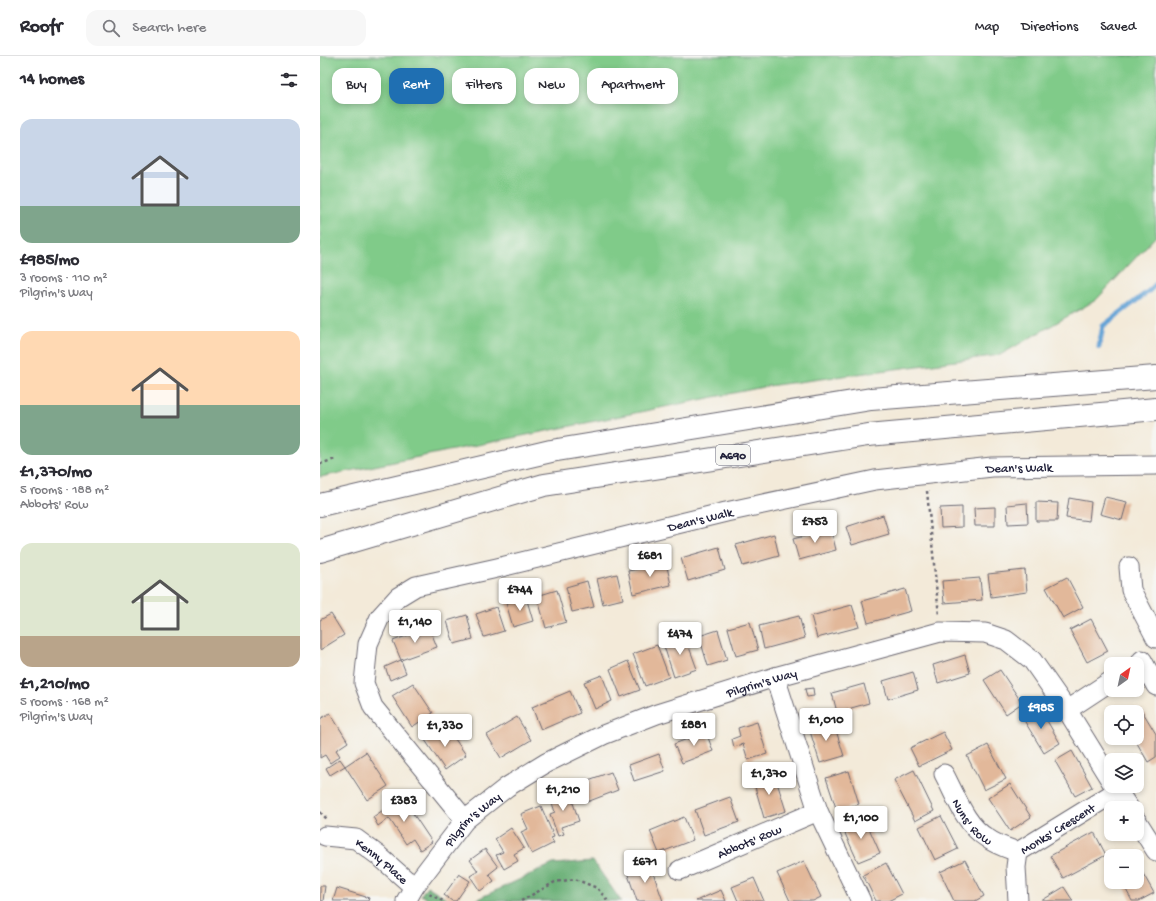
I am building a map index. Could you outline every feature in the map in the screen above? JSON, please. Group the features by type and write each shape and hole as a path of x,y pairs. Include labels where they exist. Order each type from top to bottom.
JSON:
{"highway":[{"path":"320,505 551,451 871,399 1156,377"},
{"name":"A690","path":"320,551 544,484 868,435 1156,409"}],"street":[{"name":"Dean's Walk","path":"465,820 373,707 364,683 368,644 380,617 398,597 416,586 497,568 726,512 875,480 992,467 1156,465"},
{"path":"1129,567 1131,590 1156,638"},
{"name":"Pilgrim's Way","path":"410,894 465,820 507,787 546,763 603,735 657,714 775,677 940,632 984,633 1006,640 1032,660 1067,710 1104,770"},
{"path":"1145,659 1156,686"},
{"path":"775,677 818,811 861,901"},
{"path":"1067,710 1104,686"},
{"name":"Nuns' Row","path":"944,774 964,812 974,827 986,838 1003,847 1018,852"},
{"name":"Monks' Crescent","path":"1018,901 1016,867 1018,852 1104,793"},
{"name":"Abbots' Row","path":"680,870 818,811"},
{"path":"1144,832 1156,851"},
{"name":"Kenny Place","path":"325,836 356,839 379,856 410,894"}],"path":[{"path":"320,464 335,459"},
{"path":"926,475 940,632"},
{"path":"522,901 555,882 575,880 597,888 608,901"}],"green space":[{"path":"320,56 1156,56 1156,236 1096,300 1000,355 768,386 320,477"},
{"path":"593,861 621,901 473,901 553,864"},
{"path":"427,886 451,901 431,901 421,895"}],"building":[{"path":"1105,497 1127,502 1122,520 1100,514"},
{"path":"1069,498 1091,502 1089,521 1066,518"},
{"path":"1036,502 1058,503 1057,521 1036,521"},
{"path":"1027,503 1028,523 1008,524 1007,505"},
{"path":"962,507 962,527 941,528 940,508"},
{"path":"995,507 995,526 975,526 974,508"},
{"path":"883,515 889,534 852,545 846,527"},
{"path":"831,529 836,550 799,560 793,539"},
{"path":"774,534 779,556 743,566 736,545"},
{"path":"719,547 725,570 688,581 681,558"},
{"path":"666,562 671,585 633,594 628,571"},
{"path":"1025,570 1027,592 991,597 988,574"},
{"path":"617,574 623,599 603,604 597,579"},
{"path":"1067,577 1083,607 1063,618 1046,588"},
{"path":"980,578 982,600 944,603 942,581"},
{"path":"587,581 594,607 572,612 566,587"},
{"path":"905,589 911,611 868,623 862,601"},
{"path":"557,590 566,622 546,628 537,596"},
{"path":"526,597 533,621 513,627 506,603"},
{"path":"852,605 859,627 817,638 811,616"},
{"path":"496,607 504,631 484,637 476,614"},
{"path":"331,614 344,635 320,650 320,620"},
{"path":"467,615 473,639 454,644 447,621"},
{"path":"799,616 805,638 764,649 759,626"},
{"path":"1091,619 1108,651 1087,662 1070,630"},
{"path":"750,622 758,650 736,656 728,628"},
{"path":"429,627 437,647 401,660 393,641"},
{"path":"718,630 727,660 708,666 699,636"},
{"path":"685,636 697,669 674,677 663,643"},
{"path":"657,645 669,677 645,686 633,654"},
{"path":"965,655 970,673 938,683 933,665"},
{"path":"401,660 406,673 390,680 385,667"},
{"path":"628,661 640,690 621,697 610,669"},
{"path":"1000,670 1022,703 1006,714 984,680"},
{"path":"913,672 918,690 888,699 883,681"},
{"path":"602,675 612,701 595,709 584,682"},
{"path":"413,683 433,713 412,727 392,696"},
{"path":"864,684 869,703 837,712 832,693"},
{"path":"813,688 814,696 807,697 805,689"},
{"path":"570,691 580,713 541,730 532,707"},
{"path":"1039,707 1060,743 1044,753 1022,717"},
{"path":"330,713 348,742 336,750 340,756 330,763 325,755 320,758 320,719"},
{"path":"1144,714 1156,734 1156,757 1148,762 1138,745 1144,745"},
{"path":"517,717 531,740 501,758 487,735"},
{"path":"833,721 844,756 820,763 809,728"},
{"path":"757,722 767,754 748,760 743,744 734,747 732,739 740,736 738,728"},
{"path":"446,726 466,755 445,770 425,740"},
{"path":"706,732 713,751 682,763 674,744"},
{"path":"943,732 952,750 919,766 910,748"},
{"path":"988,745 1006,779 984,790 967,756"},
{"path":"1072,751 1092,787 1075,796 1055,761"},
{"path":"366,752 388,786 367,800 345,766"},
{"path":"659,754 665,771 634,781 629,765"},
{"path":"340,759 345,766 330,775 326,768"},
{"path":"914,770 934,811 915,821 894,780"},
{"path":"849,771 859,804 837,811 826,778"},
{"path":"611,772 618,790 587,802 585,797 579,799 574,785"},
{"path":"774,773 786,811 764,818 753,780"},
{"path":"1010,784 1031,817 1010,831 988,798"},
{"path":"569,791 579,821 561,827 564,834 558,836 550,814 555,812 550,797"},
{"path":"402,797 432,842 420,850 413,839 406,844 389,818 378,826 373,817"},
{"path":"730,797 739,822 704,835 695,810"},
{"path":"541,806 554,837 551,838 554,843 532,854 521,832 528,829 521,814"},
{"path":"941,816 958,849 935,860 919,827"},
{"path":"684,817 693,840 659,853 650,831"},
{"path":"864,817 880,853 858,862 842,827"},
{"path":"511,828 524,848 514,854 518,861 504,869 496,855 503,852 495,839"},
{"path":"1094,832 1104,851 1104,856 1063,878 1050,856"},
{"path":"485,849 498,867 489,874 494,881 480,891 470,876 478,871 470,860"},
{"path":"965,860 984,896 975,901 954,901 940,872"},
{"path":"804,861 821,897 813,901 790,901 777,873"},
{"path":"886,863 902,894 888,901 876,901 863,875"},
{"path":"650,864 663,901 637,901 627,872"},
{"path":"459,874 470,881 456,901 452,901 444,895"},
{"path":"1144,875 1154,893 1139,901 1132,901 1126,889 1144,889"},
{"path":"754,878 764,901 738,901 732,887"},
{"path":"320,886 325,886 323,901 320,901"},
{"path":"1064,887 1073,901 1041,901"},
{"path":"337,888 369,898 368,901 333,901"},
{"path":"721,890 726,901 696,901 700,899"}],"waterway":[{"path":"1099,347 1103,326 1156,284"}]}
